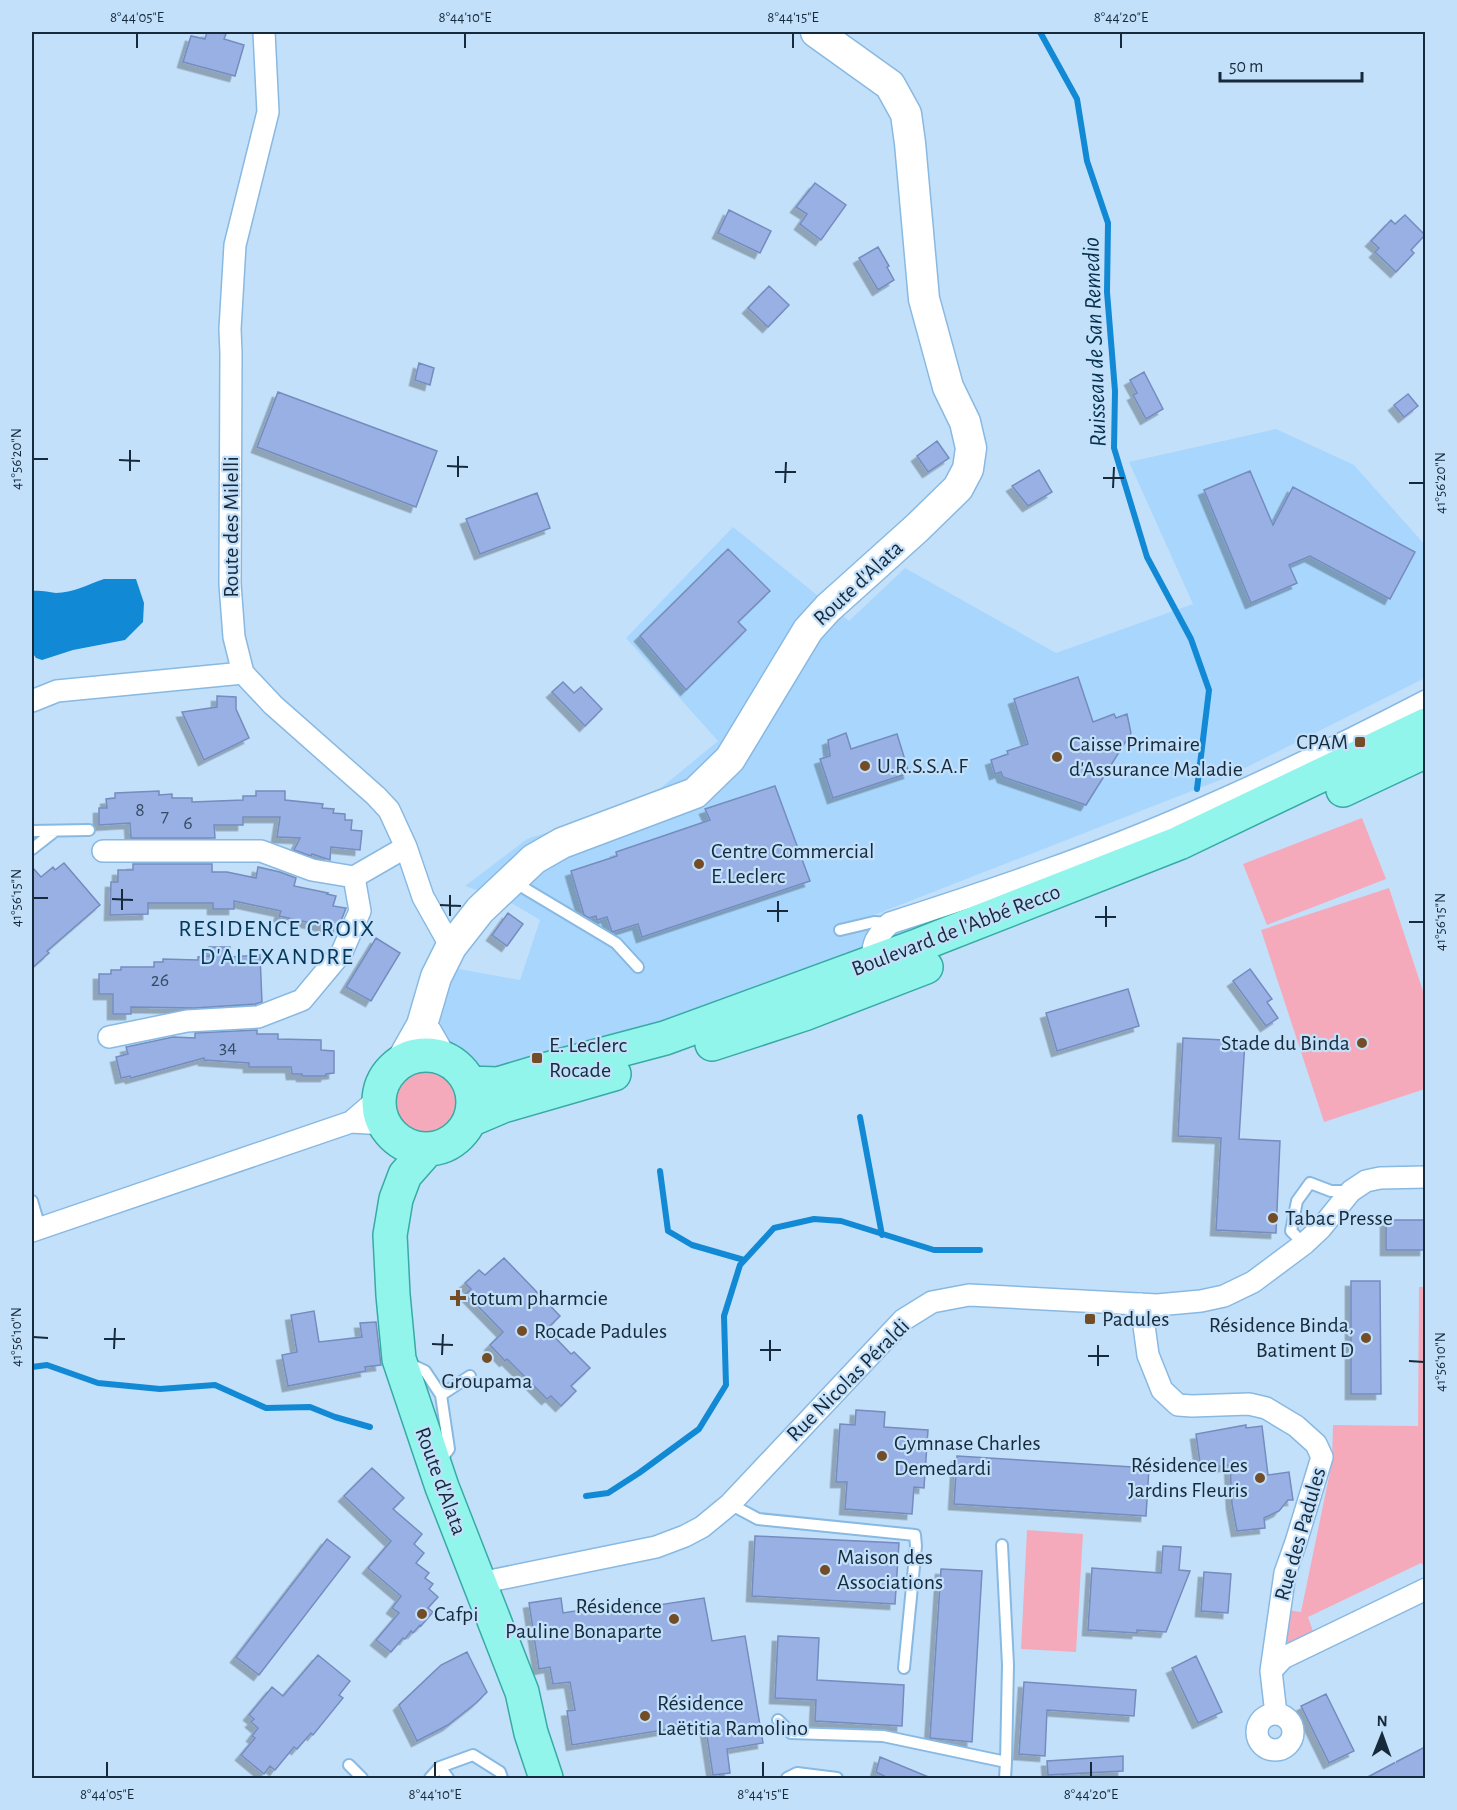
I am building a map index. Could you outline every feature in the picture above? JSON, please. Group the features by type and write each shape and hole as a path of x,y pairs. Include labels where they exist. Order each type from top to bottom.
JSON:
{"main road":[{"name":"Boulevard de l'Abbé Recco","path":"469,1083 498,1084 665,1038 873,962 1179,843 1425,724"},
{"name":"Boulevard de l'Abbé Recco","path":"470,1120 503,1106 675,1056 804,1014 1244,836 1425,751"},
{"path":"427,1056 441,1058 462,1072 469,1083 473,1095 470,1120 463,1132 453,1141 441,1147 399,1129 382,1085 400,1064 413,1058 427,1056"},
{"name":"Route d'Alata","path":"399,1129 405,1175 396,1199 390,1235 399,1359 458,1532 522,1692 531,1733 546,1779"}],"street":[{"name":"Route des Milelli","path":"264,32 268,112 235,244 230,329 230,584 234,637 243,673 273,705 389,810 406,847 423,897 451,947"},
{"name":"Route d'Alata","path":"400,1064 422,1025 436,977 451,947 480,910 534,859 562,843 695,793 730,759 808,630 828,608 958,488 968,469 971,448 965,422 948,387 924,299 906,114 890,85 816,32"},
{"path":"32,701 57,691 243,673"},
{"path":"873,962 874,944 879,934 890,923 1023,879 1190,814 1247,789 1425,701"},
{"path":"104,851 261,851 312,870 354,876 406,847"},
{"path":"109,1037 187,1021 258,1017 302,1000 342,952 360,911 354,876"},
{"path":"422,1025 441,1058"},
{"path":"36,1229 351,1122 399,1129"},
{"name":"Rue Nicolas Péraldi","path":"480,1583 656,1547 702,1527 730,1504 903,1320 932,1302 969,1294 1157,1305 1201,1301 1224,1296 1253,1282 1304,1244 1321,1228 1351,1191 1366,1181 1380,1178 1425,1177"},
{"name":"Rue des Padules","path":"1141,1304 1148,1355 1162,1390 1178,1405 1249,1404 1266,1408 1296,1426 1316,1443 1322,1457 1285,1573 1271,1671 1276,1714"},
{"path":"1271,1671 1283,1658 1425,1589"}],"lane":[{"path":"32,831 89,830"},
{"path":"32,849 56,831"},
{"path":"511,881 616,943 638,967"},
{"path":"840,930 874,922 890,923"},
{"path":"1304,1244 1291,1231 1297,1201 1310,1184 1331,1191 1351,1191"},
{"path":"32,1201 36,1229"},
{"path":"399,1359 425,1371 441,1395 449,1449 435,1469"},
{"path":"441,1395 470,1376"},
{"path":"730,1504 758,1520 915,1534 916,1546 904,1668"},
{"path":"1002,1545 1008,1665 1005,1779"},
{"path":"778,1720 791,1733 882,1736 1006,1762"},
{"path":"430,1779 440,1767 473,1755 500,1772 502,1779"},
{"path":"349,1765 362,1779"},
{"path":"440,1767 448,1779"},
{"path":"787,1779 797,1773 837,1779"}],"shaded area":[{"path":"1276,429 1354,465 1425,545 1425,678 1225,778 864,919 872,947 846,964 503,1071 478,1071 451,1052 436,1010 453,968 520,980 540,920 508,901 465,886 527,839 645,801 718,741 626,638 733,527 849,621 905,568 1056,653 1193,604 1129,462"},
{"path":"1362,818 1386,879 1267,925 1243,864"},
{"name":"Stade du Binda","path":"1389,888 1425,997 1425,1089 1324,1122 1261,930"},
{"path":"425,1067 438,1070 450,1077 457,1089 460,1102 457,1115 450,1127 438,1134 425,1137 412,1134 400,1127 393,1115 390,1102 393,1089 400,1077 412,1070"},
{"path":"1419,1287 1425,1287 1425,1567 1421,1563 1308,1617 1314,1634 1295,1642 1285,1642 1287,1610 1301,1612 1332,1462 1333,1425 1418,1426"},
{"path":"1027,1530 1083,1534 1076,1652 1021,1649"}],"water":[{"path":"104,579 136,579 144,603 143,622 125,640 73,650 42,660 36,658 32,652 32,591 62,593"}],"building":[{"path":"207,32 226,34 224,39 244,45 235,76 183,62 191,36 205,39"},
{"path":"815,183 846,205 821,240 800,224 807,214 796,207"},
{"path":"729,210 771,231 760,253 718,233"},
{"path":"1405,215 1425,235 1411,250 1414,253 1396,272 1375,252 1379,248 1371,241 1391,220 1395,224"},
{"path":"878,247 894,280 878,290 859,258"},
{"path":"769,286 789,305 768,327 748,308"},
{"path":"419,363 434,368 430,385 415,380"},
{"path":"1144,372 1163,409 1146,419 1133,395 1137,393 1130,380"},
{"path":"278,392 437,451 416,507 257,447"},
{"path":"1408,394 1418,406 1404,417 1394,405"},
{"path":"937,441 949,458 928,472 917,456"},
{"path":"1039,470 1052,492 1028,506 1012,486"},
{"path":"1250,471 1273,525 1293,487 1415,552 1390,599 1310,556 1289,565 1297,583 1251,603 1204,490"},
{"path":"537,493 550,528 480,554 466,519"},
{"path":"728,549 770,591 738,622 746,630 686,690 640,636"},
{"name":"Caisse Primaire d'Assurance Maladie","path":"1078,677 1093,722 1114,714 1116,718 1127,714 1131,733 1086,805 1003,777 1001,772 995,774 991,760 1008,754 1007,751 1028,744 1014,699"},
{"path":"563,682 574,693 581,687 602,709 585,726 552,692"},
{"path":"217,696 236,697 236,709 249,738 204,760 182,712 217,707"},
{"name":"U.R.S.S.A.F","path":"846,733 851,749 897,734 909,773 833,798 820,759 830,756 828,740"},
{"name":"Centre Commercial E.Leclerc","path":"775,786 810,881 642,937 638,924 612,932 607,917 597,920 596,916 589,918 584,915 571,871 617,856 616,852 710,820 705,809"},
{"path":"159,791 159,795 172,794 172,798 192,798 192,802 243,800 243,796 256,796 256,791 285,791 285,800 323,804 322,808 334,809 333,813 345,814 345,820 352,820 351,830 362,831 360,850 331,847 330,860 294,850 300,838 277,837 280,817 243,817 243,825 214,825 215,838 131,838 130,823 99,825 99,808 107,808 106,799 115,798 115,793"},
{"path":"64,863 100,905 47,951 49,953 32,968 32,867 41,877 53,867 55,870"},
{"path":"133,864 212,864 212,872 227,872 256,878 258,867 296,878 294,886 336,896 333,906 346,908 338,929 279,916 281,911 234,901 234,909 213,909 213,903 148,903 148,914 110,915 111,882 118,882 118,870 133,870"},
{"path":"508,913 523,924 507,946 492,935"},
{"path":"376,938 400,953 371,1001 346,987"},
{"path":"209,947 230,947 230,957 260,955 262,1002 195,1008 131,1007 131,1014 113,1014 113,994 99,994 99,974 111,974 111,970 121,970 121,967 154,967 154,962 163,962 163,959 198,960 198,957 210,956"},
{"path":"1250,969 1272,999 1267,1002 1278,1018 1266,1026 1233,981"},
{"path":"1128,989 1139,1026 1057,1051 1046,1013"},
{"path":"257,1030 257,1034 278,1034 278,1039 321,1040 321,1050 334,1051 334,1073 326,1074 326,1076 302,1076 302,1074 292,1074 291,1067 249,1067 249,1063 204,1060 204,1058 131,1078 130,1076 121,1078 116,1057 128,1054 126,1047 173,1037 195,1038 195,1033"},
{"path":"1183,1038 1245,1041 1239,1139 1280,1141 1276,1233 1216,1230 1221,1138 1178,1136"},
{"path":"1386,1220 1425,1220 1425,1250 1386,1250"},
{"name":"Rocade Padules","path":"504,1258 560,1316 547,1329 571,1354 574,1352 590,1368 571,1386 576,1391 561,1406 551,1396 547,1399 490,1345 503,1332 466,1294 471,1289 465,1283 479,1270 485,1275"},
{"name":"Résidence Binda, Batiment D","path":"1351,1281 1380,1281 1381,1394 1351,1394"},
{"path":"314,1311 319,1342 362,1337 360,1323 376,1322 381,1365 365,1367 366,1371 288,1386 282,1355 297,1352 291,1315"},
{"name":"Gymnase Charles Demedardi","path":"856,1410 885,1412 884,1427 928,1430 924,1488 914,1487 912,1514 845,1509 847,1482 836,1482 840,1424 855,1425"},
{"name":"Résidence Les Jardins Fleuris","path":"1246,1425 1246,1428 1262,1426 1268,1475 1289,1472 1293,1500 1288,1500 1279,1511 1264,1518 1265,1528 1237,1531 1232,1504 1230,1465 1220,1467 1214,1461 1200,1463 1196,1434"},
{"path":"957,1456 1149,1468 1146,1516 954,1504"},
{"path":"372,1468 404,1498 393,1509 422,1534 414,1544 424,1553 416,1563 429,1573 425,1578 433,1584 429,1589 438,1597 428,1608 433,1612 413,1633 411,1631 405,1639 403,1638 391,1652 376,1640 399,1613 392,1608 401,1596 368,1568 391,1541 344,1496"},
{"name":"Maison des Associations","path":"755,1536 899,1543 895,1604 752,1596"},
{"path":"327,1539 350,1557 259,1675 236,1657"},
{"path":"1163,1546 1181,1547 1179,1570 1190,1571 1166,1632 1088,1630 1092,1568 1161,1573"},
{"path":"941,1569 982,1571 972,1742 930,1738"},
{"path":"1204,1572 1231,1574 1228,1613 1201,1611"},
{"path":"561,1598 563,1613 638,1601 639,1608 704,1598 712,1641 745,1636 763,1743 727,1749 730,1773 713,1775 705,1723 572,1745 567,1711 575,1710 570,1682 553,1684 550,1667 539,1669 529,1603"},
{"path":"778,1636 819,1638 817,1680 904,1685 902,1726 815,1721 816,1700 775,1698"},
{"path":"467,1652 487,1692 448,1725 417,1741 399,1705 441,1665"},
{"path":"318,1655 350,1681 339,1695 343,1698 313,1735 311,1733 297,1749 294,1747 275,1770 270,1766 264,1774 241,1755 255,1738 252,1736 258,1728 251,1722 254,1719 249,1715 272,1687 283,1696"},
{"path":"1196,1656 1222,1712 1198,1723 1172,1668"},
{"path":"1024,1682 1136,1690 1134,1716 1047,1710 1045,1756 1019,1754"},
{"path":"1326,1694 1354,1751 1329,1763 1301,1706"},
{"path":"1425,1747 1425,1779 1364,1779 1396,1762"},
{"path":"1123,1756 1123,1771 1048,1775 1047,1761"},
{"path":"880,1757 931,1779 890,1779 876,1772"}],"waterway":[{"name":"Ruisseau de San Remedio","path":"1040,32 1077,99 1087,161 1108,223 1107,292 1115,391 1114,448 1147,557 1191,639 1209,690 1197,789"},
{"path":"860,1117 882,1235"},
{"path":"660,1171 668,1231 692,1245 744,1260"},
{"path":"586,1496 608,1493 699,1429 726,1385 724,1316 740,1265 774,1228 814,1219 841,1221 934,1250 980,1250"},
{"path":"32,1367 47,1365 98,1383 160,1389 215,1385 266,1408 310,1407 370,1427"}],"place":[{"name":"CPAM","path":"1360,742"},
{"name":"Caisse Primaire d'Assurance Maladie","path":"1057,757"},
{"name":"U.R.S.S.A.F","path":"865,766"},
{"name":"Centre Commercial E.Leclerc","path":"699,864"},
{"name":"Stade du Binda","path":"1362,1043"},
{"name":"E. Leclerc Rocade","path":"537,1058"},
{"name":"Tabac Presse","path":"1273,1218"},
{"name":"totum pharmcie","path":"458,1298"},
{"name":"Padules","path":"1090,1319"},
{"name":"Rocade Padules","path":"522,1331"},
{"name":"Résidence Binda, Batiment D","path":"1366,1338"},
{"name":"Groupama","path":"487,1358"},
{"name":"Gymnase Charles Demedardi","path":"882,1456"},
{"name":"Résidence Les Jardins Fleuris","path":"1260,1478"},
{"name":"Maison des Associations","path":"825,1570"},
{"name":"Cafpi","path":"422,1614"},
{"name":"Résidence Pauline Bonaparte","path":"674,1619"},
{"name":"Résidence Laëtitia Ramolino","path":"645,1716"}],"district":[{"name":"RESIDENCE CROIX D'ALEXANDRE","path":"277,943"}]}
